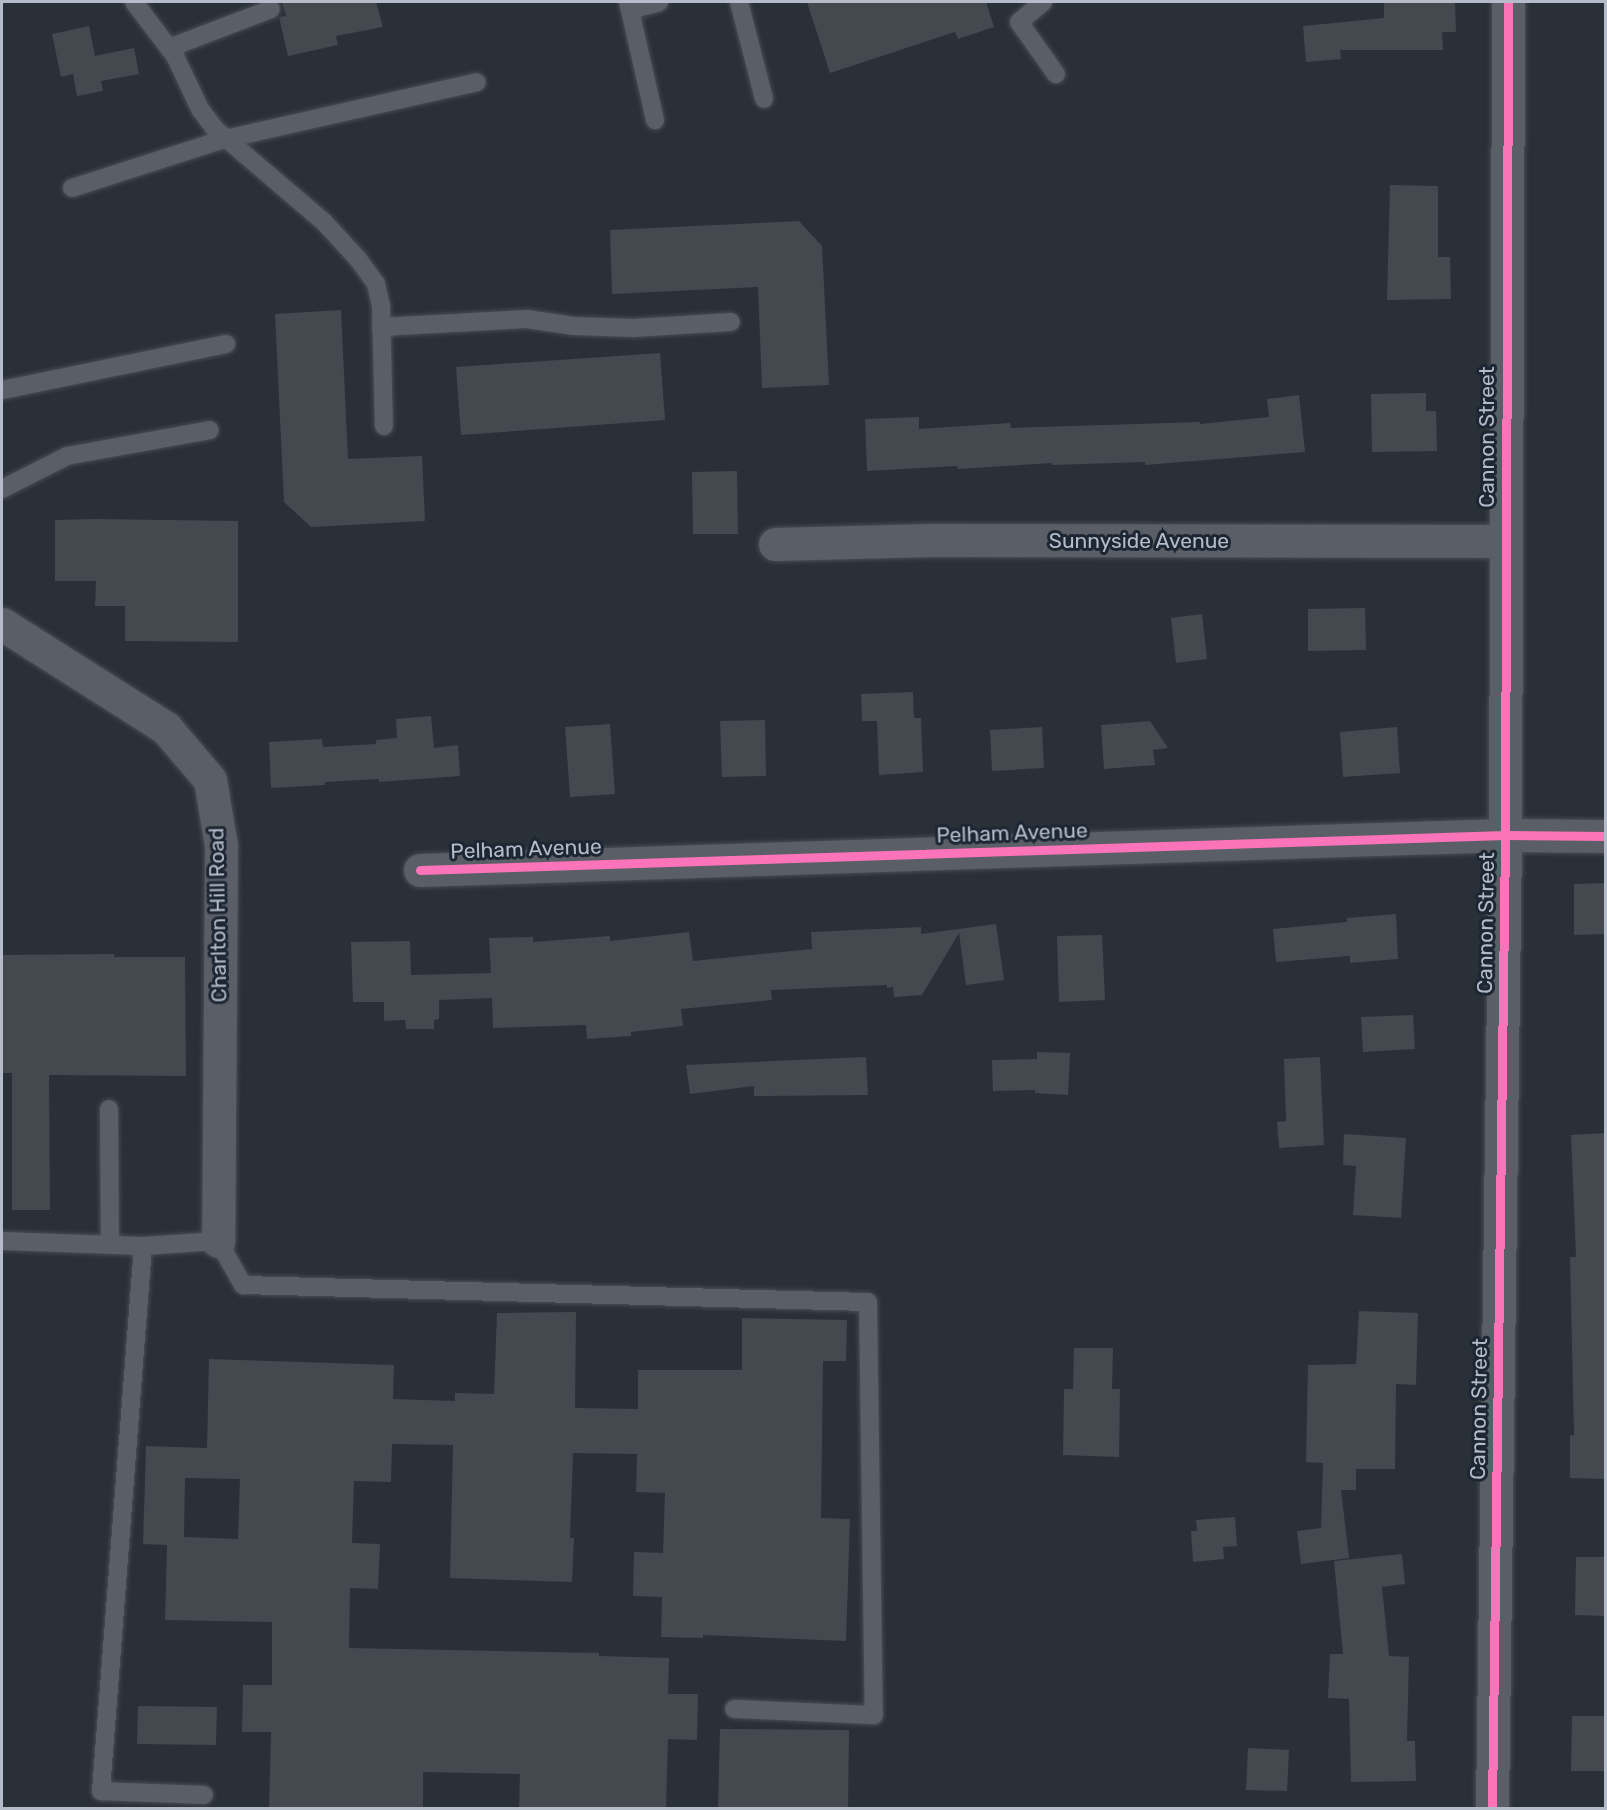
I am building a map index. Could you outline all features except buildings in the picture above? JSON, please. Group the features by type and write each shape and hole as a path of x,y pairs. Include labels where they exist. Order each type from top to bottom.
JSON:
{"street":[{"name":"Cannon Street","path":"1492,1809 1505,835 1504,541 1508,2"},
{"name":"Sunnyside Avenue","path":"775,544 932,540 1504,541"},
{"name":"Charlton Hill Road","path":"2,624 166,728 210,780 221,846 218,1241"},
{"name":"Pelham Avenue","path":"420,870 1505,835 1605,836"}],"lane":[{"path":"134,2 185,73 200,109 225,139 324,222 358,259 376,284 381,304 384,426"},
{"path":"655,120 629,5 659,2"},
{"path":"739,2 764,99"},
{"path":"1043,2 1019,22 1056,74"},
{"path":"169,48 271,9"},
{"path":"72,188 225,139 477,82"},
{"path":"381,327 526,319 574,326 634,328 731,322"},
{"path":"2,390 226,344"},
{"path":"2,489 67,456 210,430"},
{"path":"109,1109 110,1244"},
{"path":"2,1241 143,1246 218,1241 243,1285 868,1302 874,1714 734,1709"},
{"path":"143,1246 101,1791 204,1795"}],"cycle path":[{"path":"1492,1808 1505,835 1508,2"},
{"path":"420,870 1505,835 1606,836"}]}
